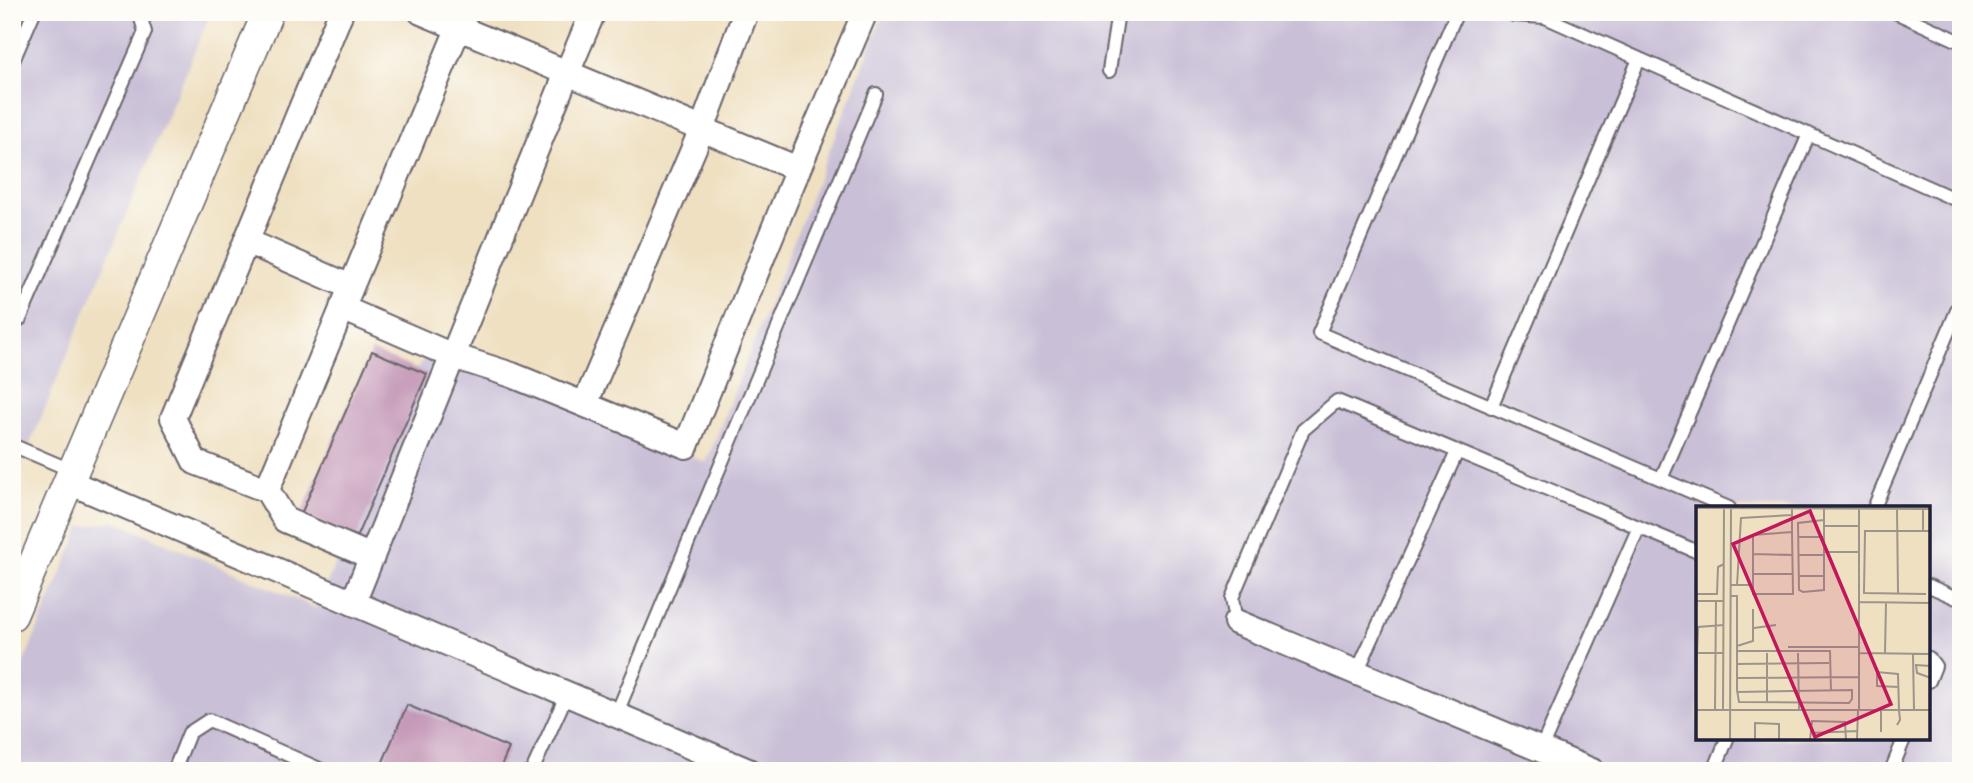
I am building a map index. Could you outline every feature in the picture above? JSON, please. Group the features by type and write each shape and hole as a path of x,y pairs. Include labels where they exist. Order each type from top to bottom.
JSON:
{"street":[{"path":"12,615 268,12"},
{"path":"341,12 173,418 195,462 267,490 285,520 372,557"},
{"path":"421,12 462,20 567,73 798,169"},
{"path":"354,603 593,12"},
{"path":"585,404 702,129 746,12"},
{"path":"246,242 453,356 512,375 686,446 865,12"},
{"path":"267,490 462,20"},
{"path":"71,476 354,603 748,771"},
{"path":"1236,622 1541,749 1577,768"}],"lane":[{"path":"12,63 34,12"},
{"path":"12,322 20,318 145,32 139,12"},
{"path":"1109,71 1118,12"},
{"path":"1458,12 1319,333 1724,506"},
{"path":"1508,12 1514,15 1546,15 1961,202"},
{"path":"1895,12 1961,42"},
{"path":"1491,407 1639,59"},
{"path":"616,715 876,94"},
{"path":"1661,479 1809,134"},
{"path":"1875,506 1961,301"},
{"path":"1236,622 1232,598 1303,430 1337,401 1696,551"},
{"path":"12,445 71,476"},
{"path":"1357,672 1457,452"},
{"path":"1541,749 1639,527"},
{"path":"1931,587 1961,600"},
{"path":"1931,660 1936,666 1931,677"},
{"path":"532,771 567,694"},
{"path":"174,771 189,733 209,720 324,771"},
{"path":"1714,771 1726,741"},
{"path":"1891,771 1903,741"}],"shaded area":[{"path":"12,12 211,12 12,487"},
{"path":"884,12 1961,12 1961,771 12,771 12,690 81,527 114,521 316,608 430,342 706,463"}],"building":[{"path":"372,351 427,374 356,538 301,514"},
{"path":"407,705 509,748 499,771 379,771"}]}
